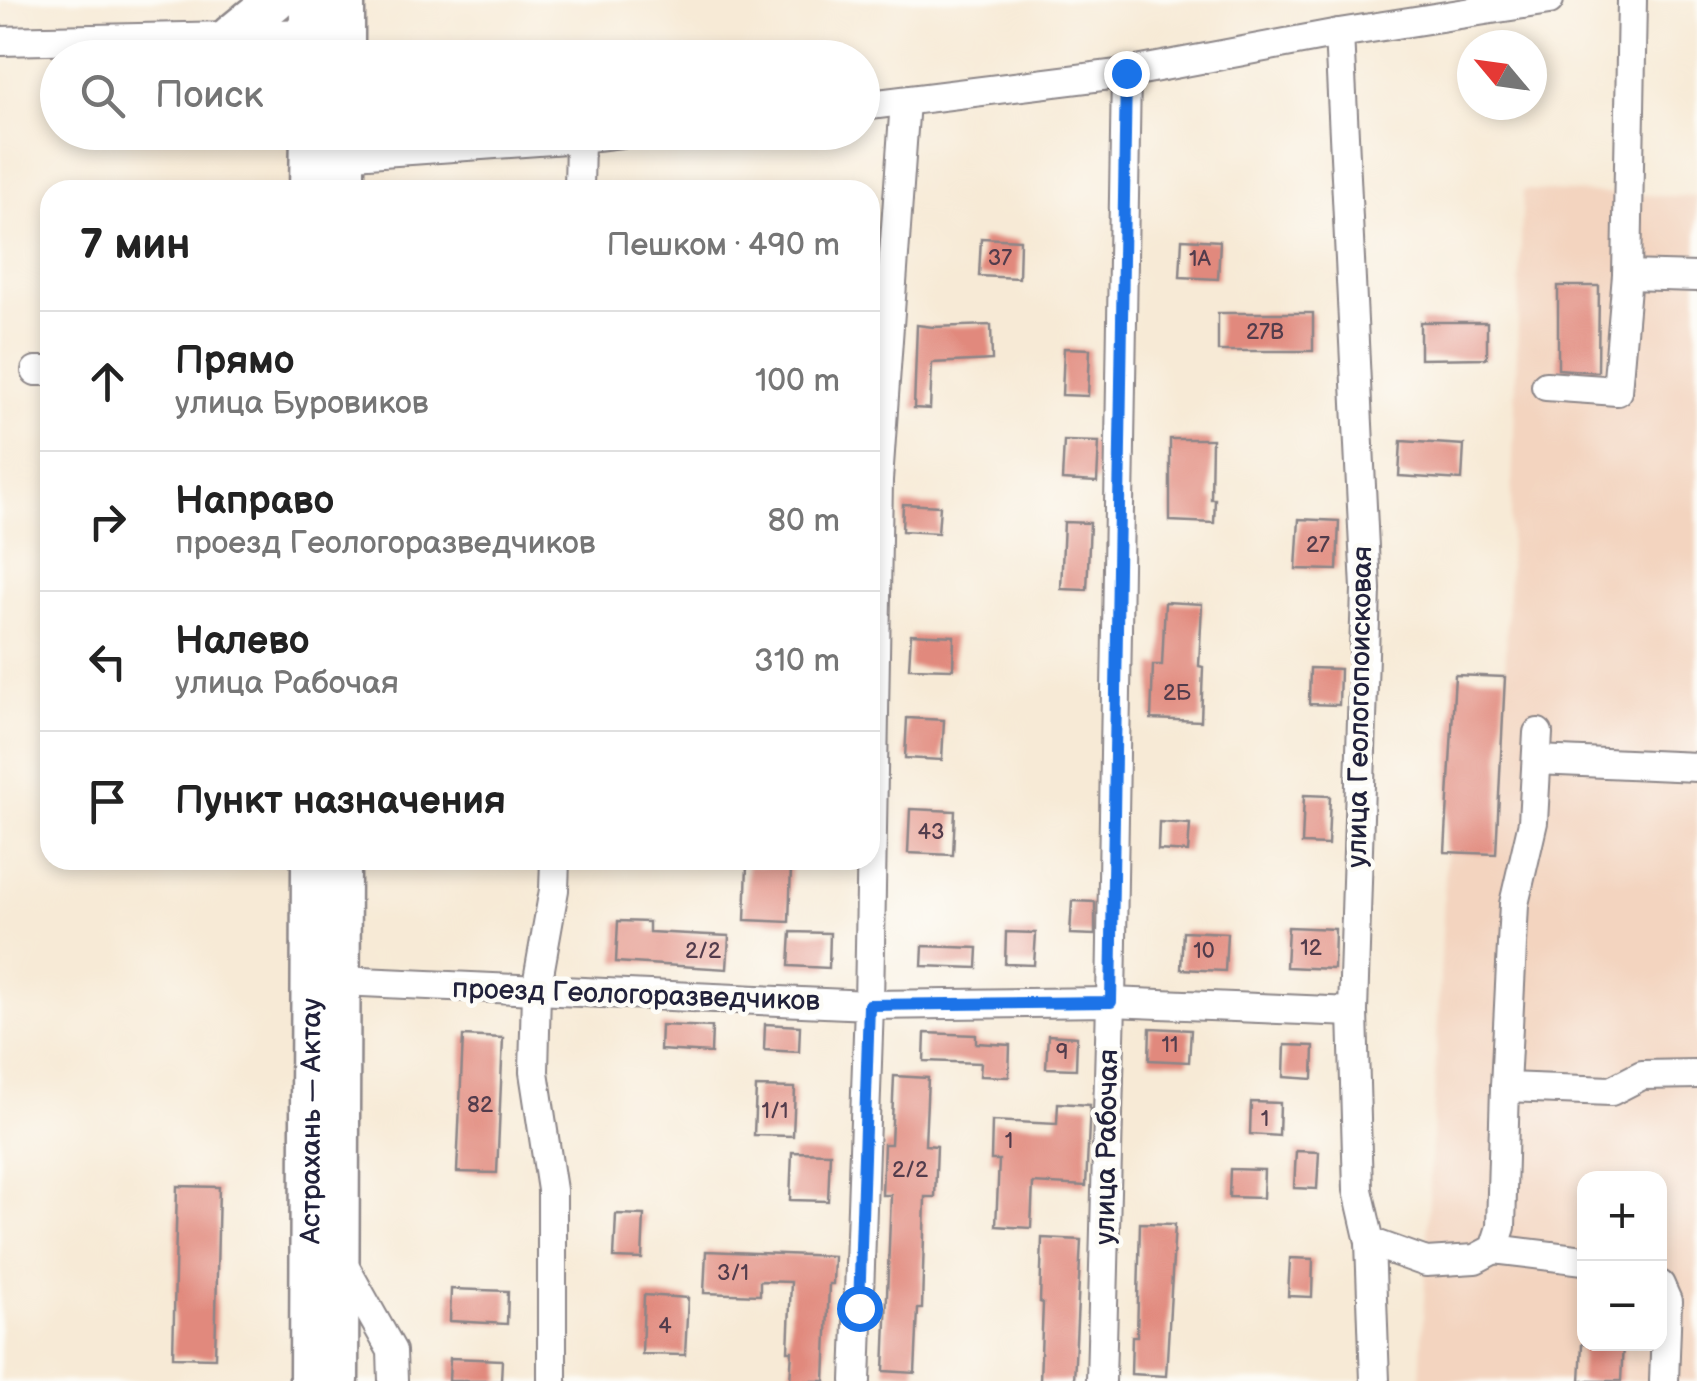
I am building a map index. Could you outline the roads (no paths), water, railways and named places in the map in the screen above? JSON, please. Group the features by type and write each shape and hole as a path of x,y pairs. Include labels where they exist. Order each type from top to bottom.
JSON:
{"highway":[{"path":"242,40 275,0"},
{"name":"Астрахань — Актау","path":"310,1381 312,870"},
{"name":"Астрахань — Актау","path":"338,1381 340,870"}],"street":[{"path":"880,104 1126,73 1339,33 1549,0"},
{"path":"1546,386 1616,391 1627,274 1632,0"},
{"path":"259,40 327,30"},
{"name":"улица Геологопоисковая","path":"1339,33 1366,589 1353,1012 1358,1190 1370,1242 1375,1381"},
{"path":"0,41 40,41"},
{"name":"улица Рабочая","path":"1102,1381 1126,73"},
{"path":"880,452 905,101"},
{"path":"322,156 408,150"},
{"path":"579,180 580,150"},
{"path":"1627,274 1697,277"},
{"path":"1494,1249 1501,1226 1514,904 1534,822 1537,746 1697,767"},
{"path":"552,1381 552,1190 534,1072 536,991 555,870"},
{"path":"856,1381 871,870"},
{"name":"проезд Геологоразведчиков","path":"340,982 869,1005 1111,1002 1353,1012"},
{"path":"1505,1087 1611,1091 1642,1075 1697,1074"},
{"path":"1370,1242 1426,1262 1475,1259 1494,1249 1577,1259"},
{"path":"339,1256 392,1351 393,1381"},
{"path":"1664,1381 1665,1351"}]}
